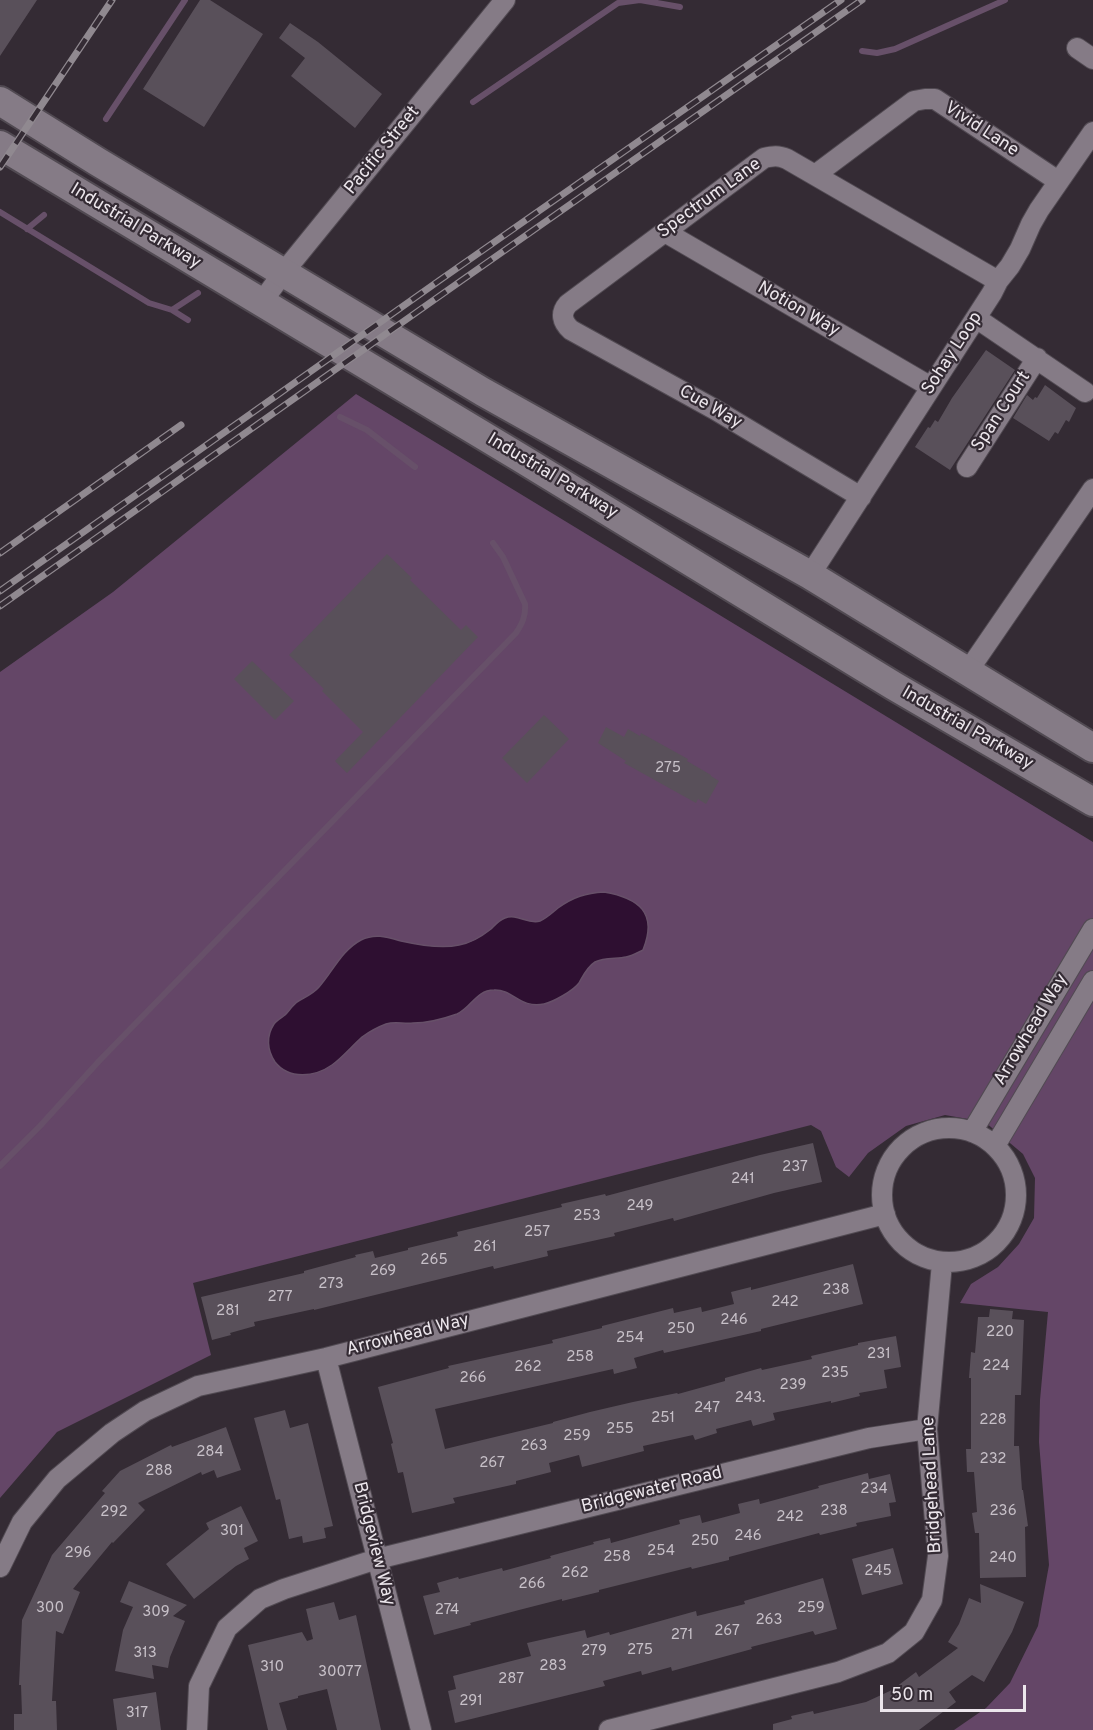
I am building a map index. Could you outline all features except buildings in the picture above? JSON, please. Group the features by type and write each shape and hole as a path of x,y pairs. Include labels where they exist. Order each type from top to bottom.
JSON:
{"main road":[{"name":"Industrial Parkway","path":"0,101 483,392 810,575 1093,748"},
{"name":"Industrial Parkway","path":"5,149 519,457 894,686 1093,802"}],"street":[{"name":"Pacific Street","path":"261,303 505,0"},
{"name":"Vivid Lane","path":"815,175 914,101 935,99 1058,181"},
{"name":"Sohay Loop","path":"810,575 1010,266 1031,224 1058,181 1086,158 1093,132"},
{"name":"Spectrum Lane","path":"563,318 563,310 568,304 764,158 780,156 998,282"},
{"name":"Notion Way","path":"665,232 931,387"},
{"name":"Cue Way","path":"563,318 571,330 714,409 861,497"},
{"name":"Span Court","path":"976,318 1085,392"},
{"name":"Span Court","path":"967,467 1037,358"},
{"path":"968,671 1093,489"},
{"name":"Arrowhead Way","path":"972,1132 1093,929"},
{"name":"Arrowhead Way","path":"995,1146 1093,981"},
{"path":"937,1129 972,1132 995,1146 1007,1161 1015,1179 1016,1200 1012,1220 1002,1237 982,1254 959,1262 942,1263 924,1258 905,1246 894,1234 883,1203 883,1183 890,1164 902,1148 919,1135 937,1129"},
{"name":"Arrowhead Way","path":"0,1567 22,1522 57,1479 112,1433 145,1411 198,1386 326,1358 885,1214"},
{"name":"Bridgehead Lane","path":"609,1730 838,1672 888,1653 914,1632 932,1600 938,1556 927,1429 942,1263"},
{"name":"Bridgeview Way","path":"326,1358 421,1730"},
{"name":"Bridgewater Road","path":"196,1730 199,1686 227,1628 260,1599 284,1589 377,1559 868,1438 927,1429"}],"shaded area":[{"path":"356,394 1093,842 1093,1730 954,1730 986,1708 1010,1683 1038,1626 1049,1565 1039,1442 1040,1400 1048,1312 960,1303 971,1284 998,1267 1019,1244 1034,1218 1035,1178 1023,1154 985,1122 945,1115 906,1126 868,1153 849,1177 836,1167 821,1131 811,1125 193,1283 211,1355 57,1432 0,1498 0,672 113,592"},
{"path":"604,892 627,898 642,909 648,926 643,950 628,957 602,959 595,962 587,969 576,986 557,999 536,1005 523,1002 506,992 488,991 452,1016 429,1021 386,1024 362,1037 332,1065 310,1074 287,1072 272,1057 269,1038 274,1024 297,1002 312,994 343,955 361,940 381,936 430,946 459,945 480,937 505,918 540,921 574,898"}],"waterway":[{"path":"106,119 185,0"},
{"path":"640,0 680,7"},
{"path":"473,102 618,3 640,0"},
{"path":"862,51 877,53 895,49 1005,0"},
{"path":"0,212 149,303 172,310 198,293"},
{"path":"27,229 44,215"},
{"path":"172,310 188,320"},
{"path":"340,417 367,430 415,467"},
{"path":"0,1166 100,1060 516,633 523,620 525,604 503,557 493,543"}],"railway":[{"path":"0,167 112,0"},
{"path":"0,591 841,0"},
{"path":"0,606 862,0"},
{"path":"0,553 181,425"}]}
